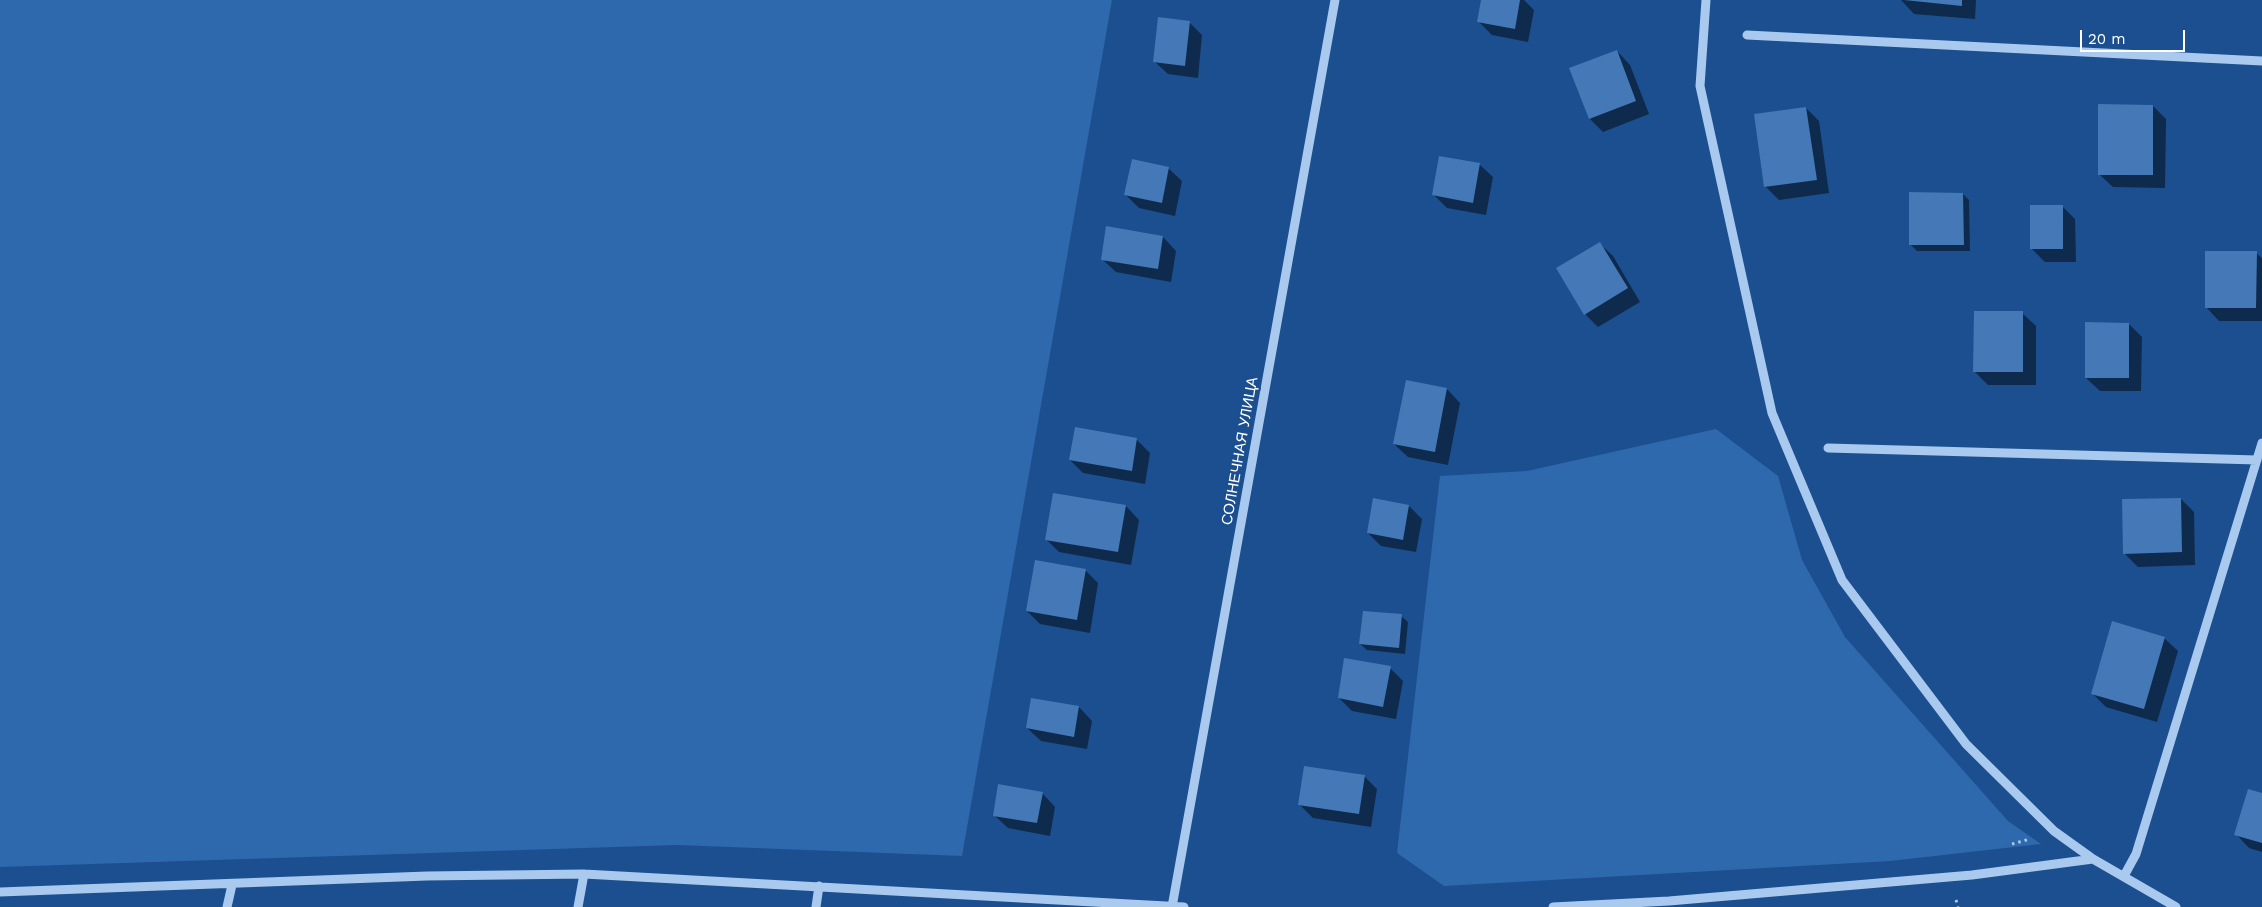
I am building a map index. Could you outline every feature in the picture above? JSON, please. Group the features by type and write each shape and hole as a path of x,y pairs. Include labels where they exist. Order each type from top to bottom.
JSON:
{"street":[{"name":"СОЛНЕЧНАЯ УЛИЦА","path":"1172,907 1335,0"},
{"path":"1706,0 1700,86 1770,404 1842,580 1966,744 2054,831 2093,859 2176,907"},
{"path":"1747,35 2262,61"},
{"path":"2124,876 2136,854 2262,443"},
{"path":"1828,448 2257,460"},
{"path":"1553,907 1669,901 1958,877 2093,859"},
{"path":"0,892 232,885 427,876 584,874 1184,907"},
{"path":"578,907 584,874"},
{"path":"227,907 232,885"},
{"path":"816,907 819,886"}],"shaded area":[{"path":"0,0 1112,0 962,856 677,845 0,867"},
{"path":"1716,429 1778,476 1802,560 1845,637 2008,821 2041,844 1890,861 1444,886 1397,853 1440,476 1527,471"}],"building":[{"path":"1481,0 1520,0 1515,29 1477,22"},
{"path":"1904,0 1962,0 1962,6"},
{"path":"1158,17 1190,21 1185,66 1153,62"},
{"path":"1617,50 1636,101 1589,119 1569,68"},
{"path":"2098,104 2153,105 2153,175 2098,175"},
{"path":"1806,107 1817,180 1764,187 1754,114"},
{"path":"1439,156 1480,163 1473,203 1432,195"},
{"path":"1132,159 1169,167 1162,203 1124,195"},
{"path":"1909,192 1963,193 1964,245 1909,245"},
{"path":"2030,205 2063,205 2063,249 2030,249"},
{"path":"1106,226 1163,236 1158,269 1101,260"},
{"path":"1600,242 1628,288 1584,315 1556,268"},
{"path":"2205,251 2257,251 2256,308 2205,308"},
{"path":"1974,311 2023,311 2023,372 1973,372"},
{"path":"2085,322 2129,323 2129,378 2085,378"},
{"path":"1406,380 1447,388 1435,452 1393,444"},
{"path":"1075,427 1137,438 1132,471 1069,460"},
{"path":"1053,493 1126,505 1118,552 1045,540"},
{"path":"1373,498 1409,505 1403,540 1367,533"},
{"path":"2181,498 2182,552 2123,554 2122,499"},
{"path":"1035,560 1086,569 1077,620 1026,611"},
{"path":"1363,611 1402,614 1399,648 1359,644"},
{"path":"2112,621 2165,637 2144,709 2091,694"},
{"path":"1344,658 1391,666 1383,707 1338,698"},
{"path":"1031,698 1079,706 1074,737 1026,728"},
{"path":"1304,766 1365,775 1359,814 1298,805"},
{"path":"998,784 1043,792 1037,823 993,816"},
{"path":"2248,789 2262,793 2262,843 2234,835"}]}
